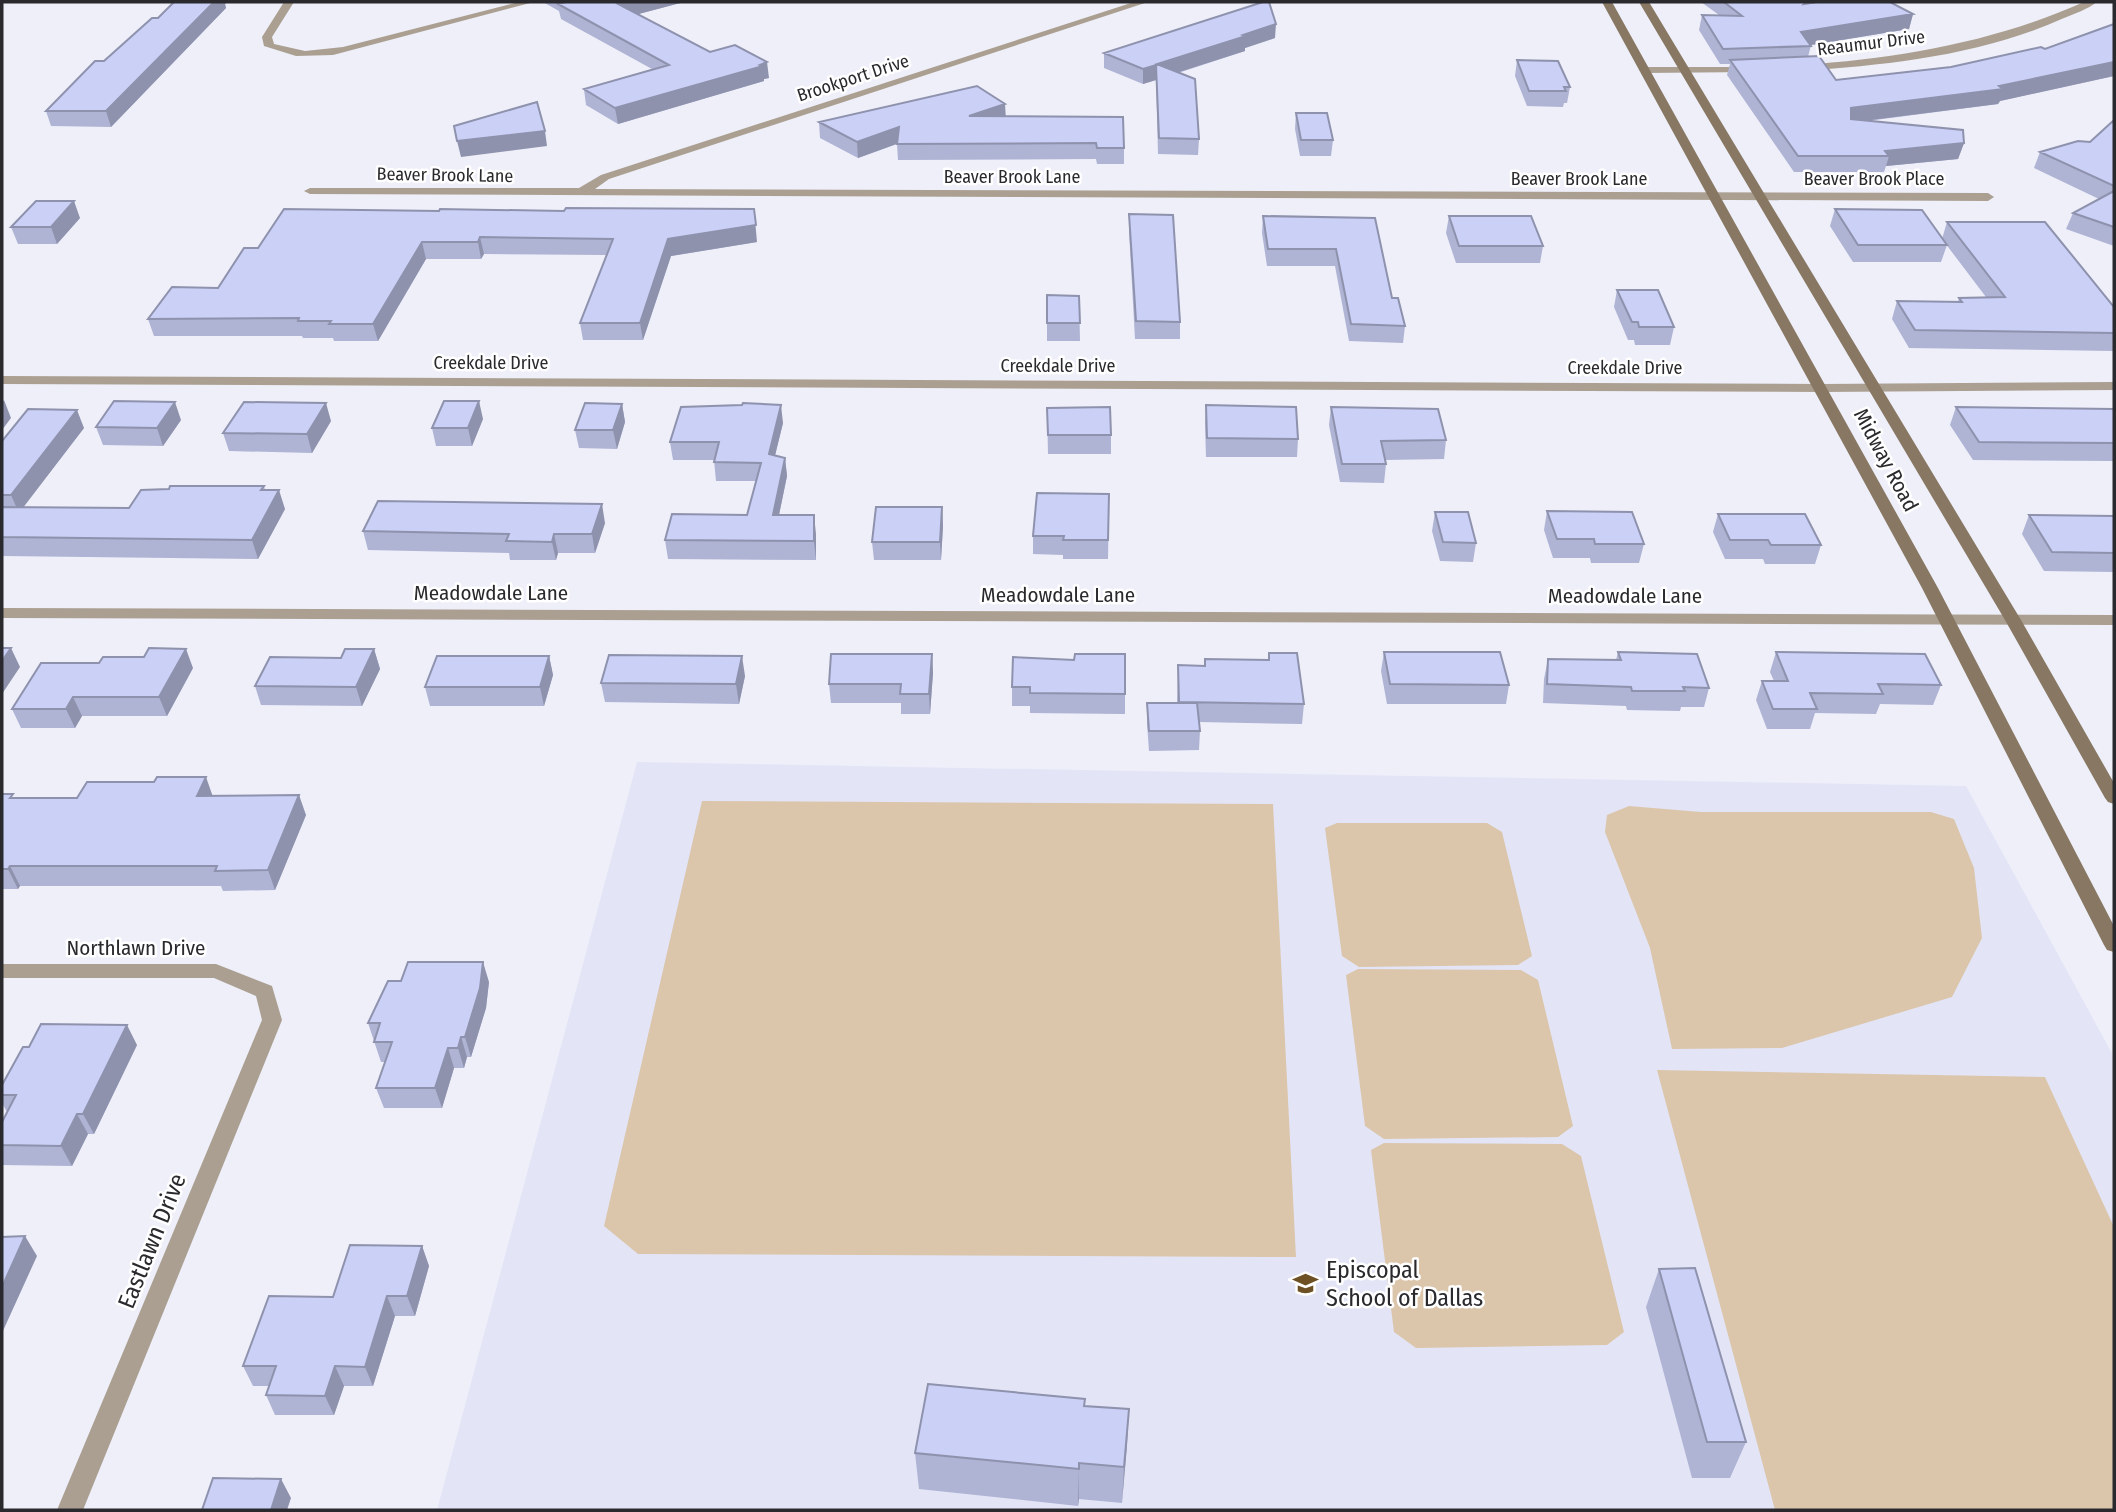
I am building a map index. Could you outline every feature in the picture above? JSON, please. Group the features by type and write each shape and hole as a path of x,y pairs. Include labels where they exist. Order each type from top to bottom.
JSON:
{"main road":[{"name":"Midway Road","path":"1607,2 1946,618 2039,793 2114,946"},
{"name":"Midway Road","path":"1644,2 2013,620 2114,798"}],"street":[{"path":"289,2 267,37 269,46 289,54 343,50 530,2"},
{"name":"Brookport Drive","path":"578,194 606,177 1143,2"},
{"name":"Reaumur Drive","path":"1793,68 1886,61 1946,51 2030,29 2092,2"},
{"path":"1644,70 1758,69"},
{"name":"Beaver Brook Lane","path":"310,191 1760,197"},
{"name":"Beaver Brook Place","path":"1760,197 1988,197"},
{"name":"Creekdale Drive","path":"2,380 1821,388 2114,386"},
{"name":"Meadowdale Lane","path":"2,613 2114,620"},
{"name":"Northlawn Drive","path":"2,971 216,971 265,991"},
{"name":"Eastlawn Drive","path":"70,1510 272,1020 265,991"}],"shaded area":[{"name":"Episcopal School of Dallas","path":"637,762 1966,786 2114,1057 2114,1510 437,1510"},
{"path":"702,801 1273,804 1296,1257 638,1254 604,1226"},
{"path":"1629,806 1701,812 1931,812 1954,819 1974,868 1982,938 1952,997 1782,1048 1672,1049 1650,948 1605,832 1607,815"},
{"path":"1337,823 1487,823 1502,832 1532,956 1518,965 1359,967 1342,956 1325,828"},
{"path":"1358,969 1521,970 1538,980 1573,1126 1558,1137 1384,1139 1365,1126 1346,975"},
{"path":"1657,1070 2045,1077 2114,1227 2114,1510 1775,1510"},
{"path":"1384,1143 1562,1144 1581,1156 1624,1332 1607,1345 1416,1348 1394,1332 1371,1150"}],"building":[{"path":"174,2 214,2 106,111 46,111 95,61 104,61"},
{"path":"628,2 618,4 710,52 735,45 767,62 760,65 763,66 615,108 584,89 669,65 558,4"},
{"path":"1269,2 1276,24 1157,64 1195,79 1199,139 1159,138 1156,65 1143,69 1104,53"},
{"path":"1724,2 1890,2 1913,14 1801,32 1811,46 1723,49 1702,15 1742,16"},
{"path":"2114,24 2114,62 1999,86 2003,89 1851,108 1851,119 1963,130 1964,143 1885,151 1889,156 1798,156 1730,60 1819,56 1836,80 1951,67 2041,47 2045,49"},
{"path":"1517,60 1558,61 1570,87 1564,87 1566,91 1529,91"},
{"path":"977,86 1005,104 969,116 1123,117 1124,148 1097,148 1096,143 897,144 899,127 857,142 819,122"},
{"path":"537,102 545,131 457,141 454,126"},
{"path":"1296,113 1327,113 1333,140 1301,140"},
{"path":"2114,120 2114,186 2040,152 2078,141 2090,142"},
{"path":"2114,191 2114,227 2073,213"},
{"path":"36,201 74,201 51,227 11,227"},
{"path":"566,208 754,209 756,225 668,239 640,323 580,323 613,239 480,237 478,242 422,242 373,324 329,324 331,321 298,321 299,318 148,319 172,287 218,288 244,248 258,248 284,209 564,211"},
{"path":"1835,209 1922,210 1947,245 1858,245"},
{"path":"1129,214 1173,215 1180,322 1136,321"},
{"path":"1263,216 1375,218 1392,298 1398,298 1405,326 1351,324 1336,249 1268,249"},
{"path":"1449,216 1531,216 1543,246 1459,246"},
{"path":"1947,222 2045,222 2114,307 2114,333 1915,330 1897,301 1962,302 1959,298 2005,297"},
{"path":"1617,290 1658,290 1674,327 1639,327 1638,322 1632,322"},
{"path":"1047,295 1079,296 1080,323 1047,323"},
{"path":"114,401 175,402 157,428 96,427"},
{"path":"444,401 479,401 468,428 432,428"},
{"path":"244,402 326,403 307,434 223,433"},
{"path":"585,403 622,404 613,430 575,430"},
{"path":"743,403 781,405 769,454 785,458 773,515 814,515 814,541 665,540 672,514 747,515 761,463 714,462 719,442 670,442 681,407"},
{"path":"1206,405 1296,407 1298,439 1207,438"},
{"path":"1110,407 1111,435 1048,435 1047,408"},
{"path":"1331,407 1438,409 1446,440 1381,441 1386,464 1342,464"},
{"path":"1956,407 2114,409 2114,443 1979,442"},
{"path":"28,409 77,410 11,495 2,495 2,441"},
{"path":"170,486 264,486 261,490 279,490 252,540 2,537 2,507 129,508 141,490 169,489"},
{"path":"1037,493 1109,494 1108,540 1063,540 1064,536 1033,536"},
{"path":"378,501 602,504 592,534 554,534 552,542 506,541 509,534 363,531"},
{"path":"876,507 942,507 940,542 872,542"},
{"path":"1547,511 1632,512 1644,544 1595,544 1594,539 1557,539"},
{"path":"1435,512 1468,512 1476,543 1443,542"},
{"path":"1718,514 1805,514 1821,545 1771,545 1768,540 1730,540"},
{"path":"2029,515 2114,516 2114,553 2052,552"},
{"path":"2,648 11,648 2,661"},
{"path":"149,648 186,649 159,697 73,697 66,709 12,709 41,663 99,663 103,657 144,657"},
{"path":"345,649 374,649 356,687 255,686 270,657 341,658"},
{"path":"1384,652 1500,652 1509,685 1390,684"},
{"path":"1618,652 1697,654 1709,688 1632,691 1631,687 1547,684 1548,659 1621,660"},
{"path":"1776,652 1925,654 1941,685 1878,684 1883,694 1810,693 1817,709 1773,709 1762,681 1788,681"},
{"path":"1269,653 1297,653 1304,704 1179,702 1178,665 1205,666 1205,659 1269,660"},
{"path":"831,654 932,654 929,694 900,694 901,684 829,684"},
{"path":"1075,654 1125,654 1125,694 1030,693 1030,687 1012,687 1013,657 1074,660"},
{"path":"609,655 742,656 736,684 601,683"},
{"path":"437,656 549,656 540,687 425,687"},
{"path":"1147,703 1197,703 1200,731 1149,731"},
{"path":"157,777 206,777 197,796 299,795 268,870 215,871 217,866 10,866 8,869 2,869 2,794 13,794 10,798 77,798 87,782 154,782"},
{"path":"408,962 483,962 480,988 465,1037 461,1037 458,1048 448,1048 435,1088 376,1088 392,1042 374,1042 380,1023 368,1023 388,981 401,981"},
{"path":"41,1024 127,1025 83,1114 77,1114 61,1146 2,1145 2,1122 16,1095 2,1095 2,1085 23,1047 29,1047"},
{"path":"25,1236 2,1287 2,1237"},
{"path":"350,1245 422,1246 407,1296 387,1296 365,1367 335,1366 325,1396 266,1395 276,1366 243,1366 269,1296 333,1297"},
{"path":"1695,1268 1746,1442 1707,1442 1659,1269"},
{"path":"928,1384 1085,1399 1084,1406 1129,1409 1124,1467 1079,1463 1079,1469 915,1453"},
{"path":"213,1478 281,1479 271,1510 202,1510"}],"place":[{"name":"Episcopal School of Dallas","path":"1306,1284"}]}
